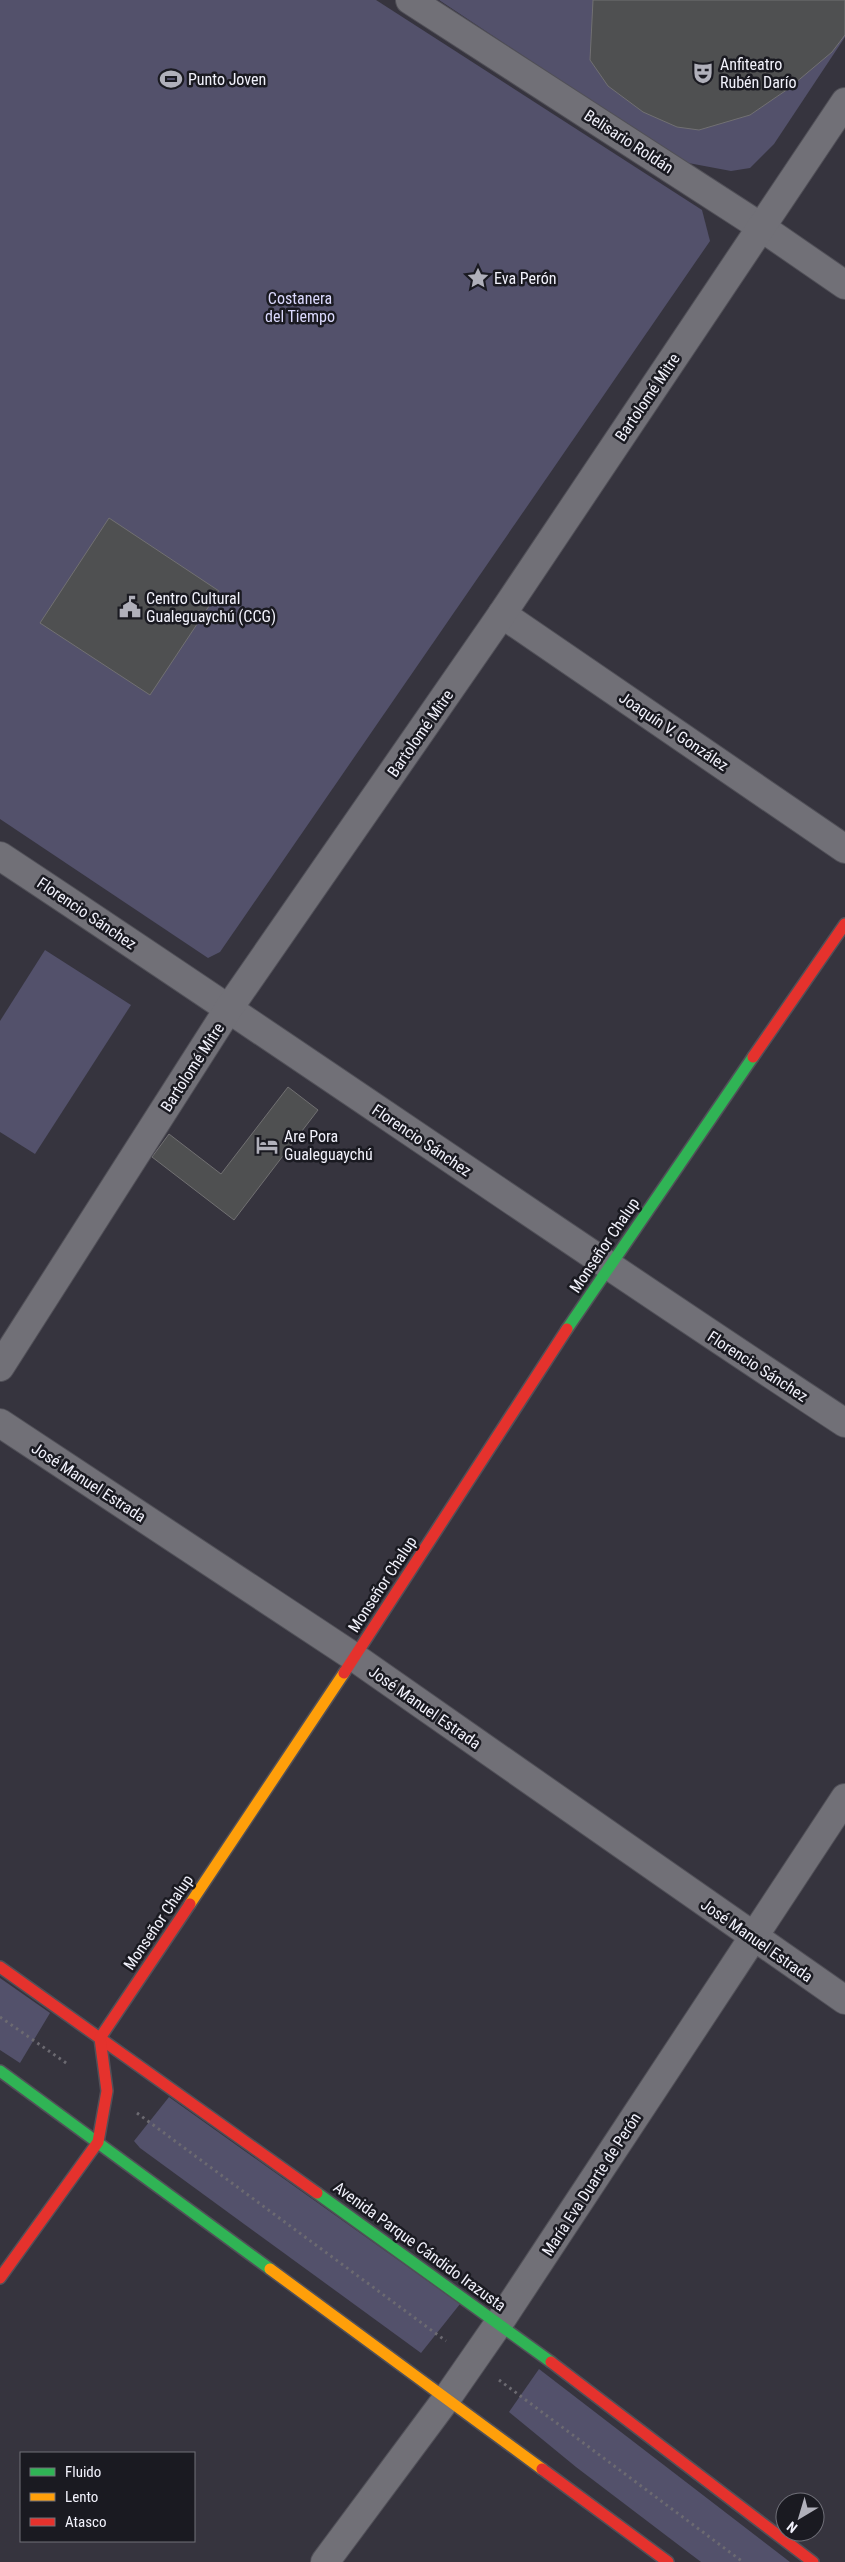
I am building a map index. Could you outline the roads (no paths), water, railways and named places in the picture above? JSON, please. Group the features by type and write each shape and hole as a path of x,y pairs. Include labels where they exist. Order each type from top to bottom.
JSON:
{"main road":[{"name":"Monseñor Chalup","path":"100,2038 354,1657 608,1267 845,924"},
{"name":"Avenida Parque Cándido Irazusta","path":"0,1967 499,2323 813,2562"},
{"path":"0,2278 98,2142 107,2091 100,2038"},
{"path":"0,2071 448,2398 668,2562"}],"street":[{"name":"Belisario Roldán","path":"410,0 761,227 845,285"},
{"name":"Bartolomé Mitre","path":"0,1367 229,1008 502,614 845,102"},
{"name":"Joaquín V. González","path":"502,614 845,849"},
{"name":"Florencio Sánchez","path":"0,856 229,1008 608,1267 845,1423"},
{"name":"José Manuel Estrada","path":"0,1423 354,1657 845,2000"},
{"name":"María Eva Duarte de Perón","path":"325,2562 448,2398 845,1798"}],"place":[{"name":"Anfiteatro Rubén Darío","path":"703,73"},
{"name":"Punto Joven","path":"171,79"},
{"name":"Eva Perón","path":"478,278"},
{"name":"Centro Cultural Gualeguaychú (CCG)","path":"130,607"},
{"name":"Are Pora Gualeguaychú","path":"267,1145"}],"park label":[{"name":"Costanera del Tiempo","path":"300,307"}]}
